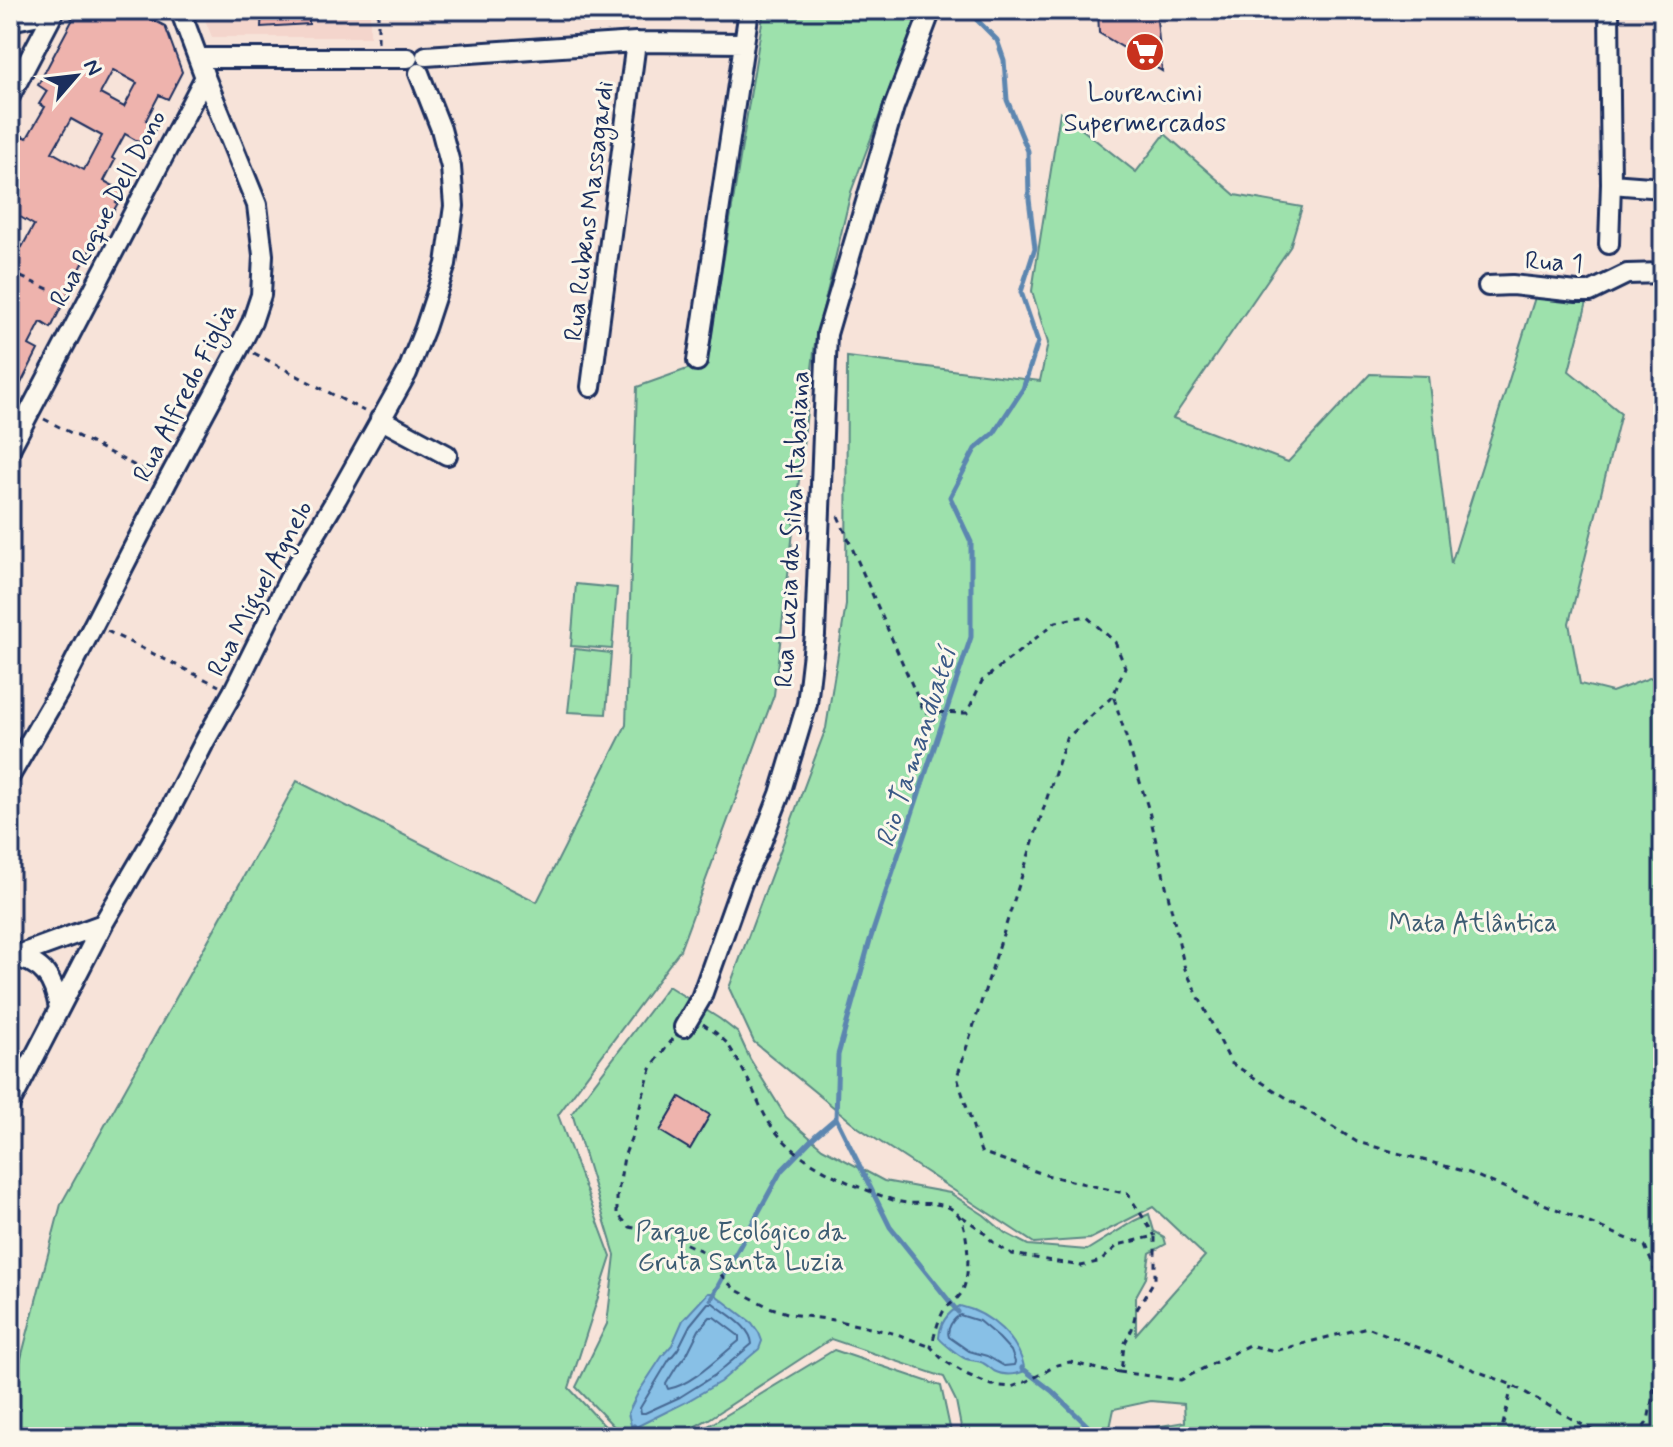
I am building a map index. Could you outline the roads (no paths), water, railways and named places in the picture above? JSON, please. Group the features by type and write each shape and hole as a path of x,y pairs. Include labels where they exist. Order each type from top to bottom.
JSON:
{"street":[{"name":"Rua Alfredo Figlia","path":"10,776 61,688 240,346 261,295 263,255 257,205 180,10"},
{"path":"697,361 749,10"},
{"name":"Rua Luzia da Silva Itabaiana","path":"684,1027 701,998 742,883 780,794 807,704 815,635 827,334 894,107 931,10"},
{"path":"1609,10 1609,244"},
{"path":"10,21 55,11"},
{"path":"10,96 55,11"},
{"path":"199,58 418,62 636,42 744,43"},
{"name":"Rua Rubens Massagardi","path":"591,387 636,42"},
{"name":"Rua Miguel Agnelo","path":"10,1104 103,924 167,815 233,692 290,577 407,373 425,328 446,264 454,206 451,167 418,62"},
{"name":"Rua Roque Dell Dono","path":"10,449 205,77"},
{"path":"1611,184 1663,188"},
{"name":"Rua 1","path":"1488,286 1512,285 1590,292 1627,274 1663,273"},
{"path":"380,419 447,455"},
{"path":"12,957 103,924"},
{"path":"12,957 32,962 47,975 55,988 59,1008"}],"water":[{"path":"708,1293 713,1293 752,1323 762,1341 759,1349 720,1382 632,1429 628,1413 638,1393 672,1345 683,1320"},
{"path":"960,1306 982,1314 1002,1329 1017,1348 1025,1371 998,1373 981,1362 964,1358 939,1338 948,1315"}],"waterway":[{"name":"Rio Tamanduateí","path":"958,1312 890,1227 836,1118 838,1055 870,940 971,637 971,542 950,497 975,449 994,433 1023,389 1038,342 1021,292 1035,248 1029,199 1028,151 1007,100 1004,60 997,40 970,10"},
{"path":"711,1299 781,1171 836,1118"},
{"name":"Rio Tamanduateí","path":"1022,1368 1052,1391 1099,1437"},
{"path":"626,1437 634,1426"}],"place":[{"name":"Lourencini Supermercados","path":"1145,52"}],"park label":[{"name":"Mata Atlântica","path":"1473,922"},
{"name":"Parque Ecológico da Gruta Santa Luzia","path":"741,1246"}]}
